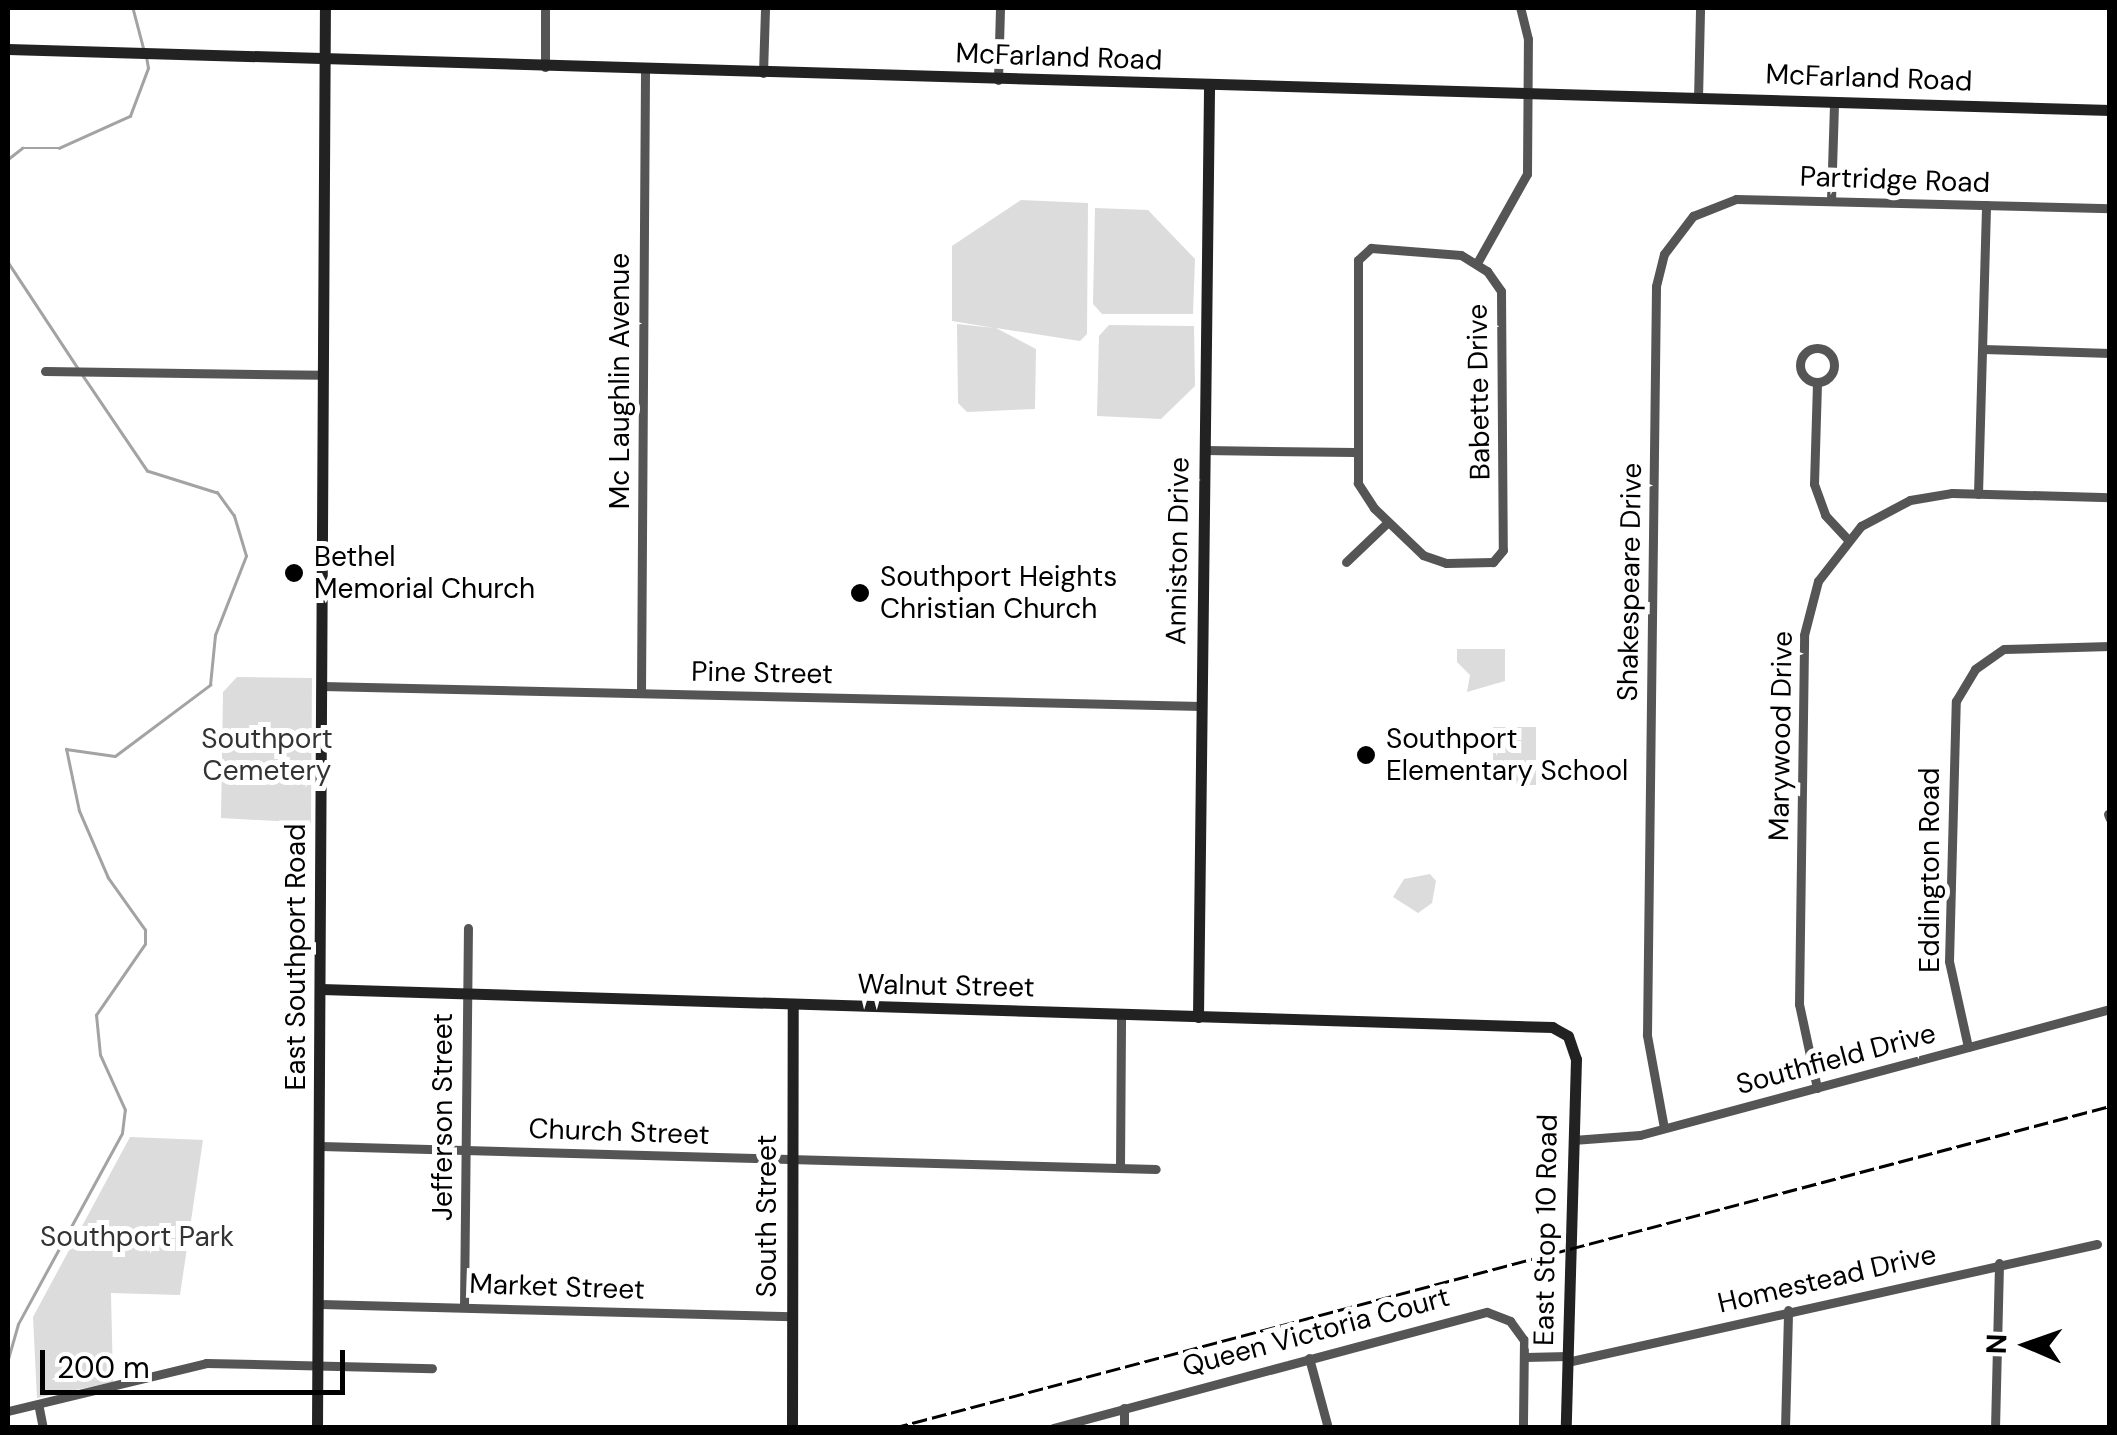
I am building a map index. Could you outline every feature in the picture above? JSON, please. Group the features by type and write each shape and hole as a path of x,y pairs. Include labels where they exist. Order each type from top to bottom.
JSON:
{"street":[{"name":"East Southport Road","path":"317,1428 321,1304 324,8"},
{"path":"544,67 546,8"},
{"path":"763,74 764,8"},
{"path":"998,80 1000,8"},
{"name":"Babette Drive","path":"1388,522 1437,561 1498,558 1506,310 1499,287 1477,264 1526,180 1528,39 1520,8"},
{"path":"1698,99 1700,8"},
{"name":"McFarland Road","path":"8,49 763,74 2110,110"},
{"name":"Mc Laughlin Avenue","path":"641,693 645,70"},
{"name":"Anniston Drive","path":"1198,1017 1209,86"},
{"path":"1832,200 1834,103"},
{"name":"Partridge Road","path":"1686,223 1736,199 2110,208"},
{"path":"1978,494 1986,205"},
{"name":"Shakespeare Drive","path":"1664,1128 1647,1036 1656,286 1662,258 1686,223"},
{"path":"1346,562 1388,522 1363,492 1355,452 1361,253 1438,250 1477,264"},
{"path":"1982,349 2110,352"},
{"path":"46,372 96,369 322,376"},
{"path":"1817,383 1814,484 1825,514 1847,538"},
{"path":"1204,450 1355,452"},
{"name":"Marywood Drive","path":"1817,1088 1799,1004 1804,634 1818,581 1847,538 1910,500 1978,494 2110,496"},
{"name":"Eddington Road","path":"1968,1047 1949,950 1952,724 1960,692 1975,668 2004,649 2110,646"},
{"name":"Pine Street","path":"322,686 1202,706"},
{"name":"Jefferson Street","path":"464,1307 468,928"},
{"name":"Walnut Street","path":"321,989 1546,1026 1568,1036"},
{"name":"South Street","path":"792,1006 792,1428"},
{"name":"Southfield Drive","path":"1572,1140 1664,1128 2110,1008"},
{"path":"1120,1168 1121,1015"},
{"name":"East Stop 10 Road","path":"1566,1428 1576,1060 1568,1036"},
{"name":"Church Street","path":"321,1146 1156,1169"},
{"name":"Homestead Drive","path":"1567,1359 2097,1244"},
{"path":"1995,1428 1999,1263"},
{"name":"Market Street","path":"321,1304 792,1316"},
{"path":"1785,1428 1788,1310"},
{"name":"Queen Victoria Court","path":"1053,1428 1480,1312 1512,1322 1526,1357"},
{"path":"1523,1428 1526,1357 1567,1359"},
{"path":"1309,1358 1328,1428"},
{"path":"12,1411 39,1408 187,1365 432,1368"},
{"path":"39,1408 43,1428"},
{"path":"1124,1408 1124,1428"},
{"path":"1099,1428 1100,1416"}],"green space":[{"path":"1021,200 1088,203 1087,334 1080,341 996,328 1036,349 1035,409 967,412 958,403 957,324 995,328 952,321 952,246"},
{"path":"1095,208 1148,210 1195,259 1193,314 1102,314 1093,304"},
{"path":"1109,325 1194,326 1195,386 1161,419 1097,416 1099,336"},
{"path":"1457,649 1505,649 1505,681 1467,692 1470,675 1457,662"},
{"name":"Southport Cemetery","path":"237,677 312,678 311,823 221,818 223,692"},
{"path":"1493,727 1536,727 1536,785 1493,785"},
{"path":"1430,874 1436,881 1432,903 1418,913 1393,897 1404,879"},
{"name":"Southport Park","path":"130,1137 203,1140 180,1295 111,1293 113,1382 37,1398 33,1317"}],"waterway":[{"path":"133,8 144,50"},
{"path":"8,159 22,148 59,148 130,116 148,68 146,57"},
{"path":"8,262 78,368"},
{"path":"8,1359 18,1324 122,1133 125,1110 100,1055 96,1015 145,944 145,930 108,878 79,811 66,749 115,756 210,685 215,635 246,556 234,516 217,493 147,471 82,375"}],"railway":[{"path":"893,1428 2110,1106"}],"place":[{"name":"Bethel Memorial Church","path":"294,573"},
{"name":"Southport Heights Christian Church","path":"860,593"},
{"name":"Southport Elementary School","path":"1366,755"}]}
